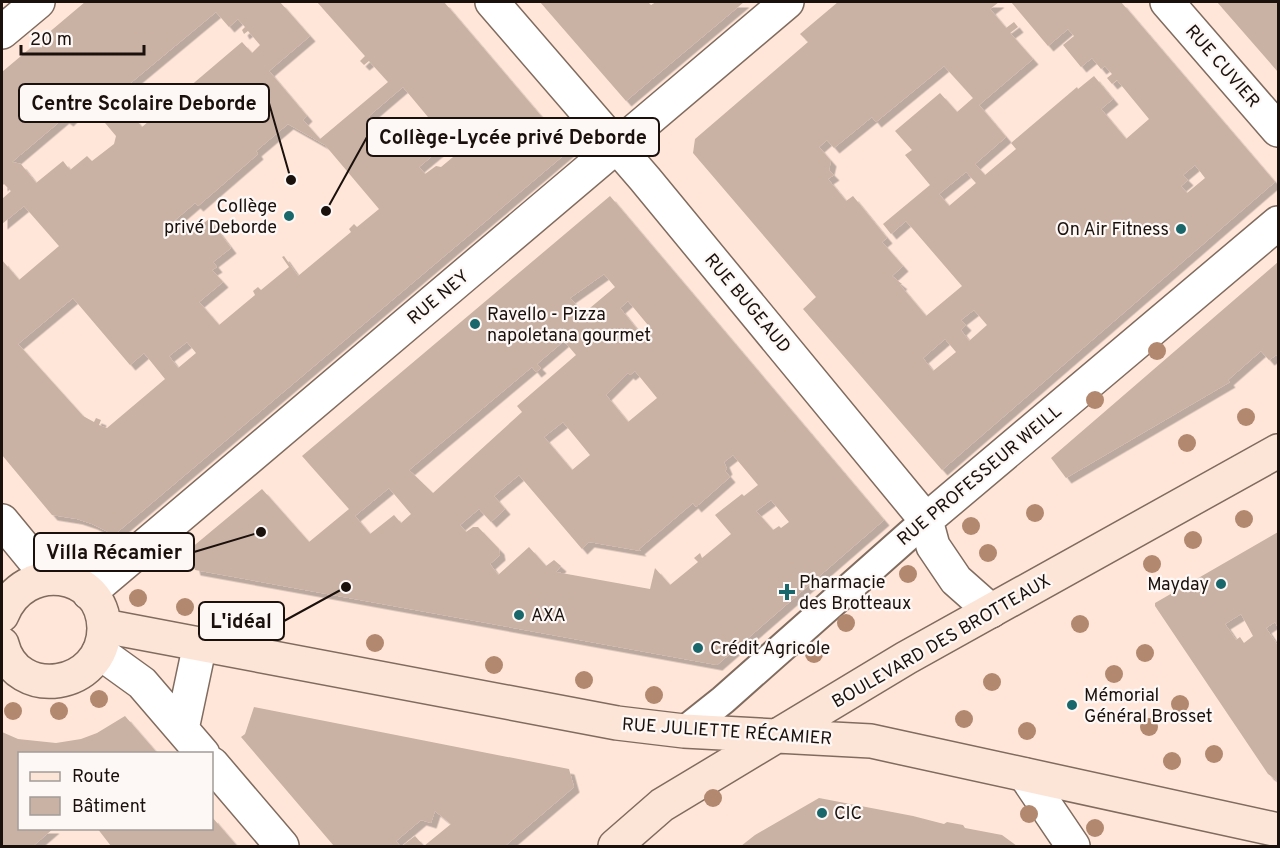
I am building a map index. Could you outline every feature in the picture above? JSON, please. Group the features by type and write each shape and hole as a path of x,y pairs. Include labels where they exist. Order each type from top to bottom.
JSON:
{"main road":[{"name":"BOULEVARD DES BROTTEAUX","path":"615,846 662,805 779,737 906,658 1278,451"},
{"path":"2,615 11,597 19,589 28,583 50,578 71,581 89,593 101,614 101,639 85,670 66,680 55,682 34,679 24,674 4,655"},
{"name":"RUE JULIETTE RÉCAMIER","path":"101,639 200,644 617,723 684,731 871,741 1278,830"}],"street":[{"path":"2,32 38,2"},
{"name":"RUE BUGEAUD","path":"492,2 617,146 927,520 933,546 956,580 991,611"},
{"name":"RUE NEY","path":"89,593 787,2"},
{"name":"RUE CUVIER","path":"1167,2 1278,130"},
{"name":"RUE PROFESSEUR WEILL","path":"684,731 723,700 927,520 1278,223"},
{"path":"2,521 50,578"},
{"path":"101,639 202,752"},
{"path":"182,729 200,644"},
{"path":"213,765 282,846"},
{"path":"1025,775 1073,846"}],"building":[{"path":"85,2 280,2 310,36 269,71 307,116 303,120 320,139 388,82 369,61 364,65 360,61 365,56 317,2 444,2 570,150 114,535 77,519 52,515 2,455 2,260 19,280 59,246 24,206 2,224 2,199 11,191 4,184 2,186 2,72","holes":["216,12 229,27 238,19 245,27 242,30 244,34 248,31 260,45 252,53 242,42 142,127 115,96","403,87 438,129 421,143 410,129 393,144 369,116","90,95 90,105 116,136 114,144 92,161 87,156 70,170 63,161 36,183 21,164 12,162 64,118 68,121 72,117 69,113","473,122 482,133 441,167 436,166 425,174 419,167","288,124 325,145 379,209 357,227 354,224 349,229 351,232 298,276 284,256 282,257 289,267 261,290 258,287 253,291 255,295 219,325 199,302 223,282 212,270 217,267 213,262 231,248 209,219 190,234 187,229 183,232 174,221 195,203 198,206 258,154 256,151","73,298 130,365 144,353 165,379 107,428 99,425 101,420 96,418 94,422 83,416 18,344","187,342 196,353 178,368 169,356"]},
{"path":"540,2 648,2 651,5 656,2 744,2 626,101"},
{"path":"838,2 999,2 990,9 1006,28 1014,22 1018,27 1010,33 1033,59 979,105 1006,137 975,164 985,175 1016,149 1011,143 1077,87 1078,89 1094,76 1113,99 1101,109 1126,139 1149,119 1117,80 1112,84 1107,78 1112,74 1105,66 1101,69 1092,58 1081,67 1063,45 1074,36 1068,29 1048,46 1011,2 1121,2 1275,182 942,470 803,309 816,297 693,153 695,139 808,42 800,34","holes":["944,66 973,98 957,112 940,93 895,131 912,150 905,155 930,185 883,224 891,234 906,221 962,286 926,316 900,285 902,284 892,276 903,266 882,242 887,238 853,196 846,201 828,179 834,175 829,170 831,161 819,147 827,140 834,148 872,117 876,122","1195,165 1205,178 1187,193 1181,186 1188,180 1183,175","966,172 976,183 949,206 939,194","974,310 987,325 969,341 961,330 966,325 961,320","945,339 956,352 933,371 923,358"]},
{"path":"1217,2 1278,2 1278,72 1224,10"},
{"path":"610,196 884,520 717,665 195,570 190,549 262,489 309,542 349,509 302,456","holes":["604,274 615,287 584,313 570,298","628,301 648,325 640,333 620,308","564,341 576,355 517,406 522,412 433,493 409,470 532,367 536,372 541,368 537,364","635,371 657,398 628,422 606,395 628,373 630,375","563,422 590,455 572,470 544,437","733,455 758,485 715,515 731,534 702,558 700,553 694,558 698,562 670,585 655,568 650,589 556,572 561,566 554,560 546,566 529,547 498,575 490,564 500,555 499,549 478,527 473,527 466,532 460,525 479,509 491,522 505,509 494,496 519,475 582,549 589,542 641,551 639,549 693,503 696,507 730,477 725,471 727,469 724,462","389,488 411,514 401,523 394,515 370,534 355,516","771,500 789,522 773,530 756,511"]},
{"path":"1278,262 1278,354 1269,360 1261,351 1228,380 1230,382 1066,478 1051,458"},
{"path":"1278,532 1278,625 1275,622 1266,628 1278,646 1278,781 1268,774 1155,603","holes":["1241,614 1253,636 1244,643 1240,637 1236,640 1225,624"]},
{"path":"254,707 569,769 574,787 505,846 424,846 451,824 435,811 431,823 421,820 396,841 400,846 334,846 241,737 245,734"},
{"path":"125,716 156,752 18,752 18,830 52,830 33,846 2,846 2,732 18,739 56,743 81,739 97,733"},
{"path":"819,798 944,824 947,822 963,825 965,828 1002,835 1017,846 741,846 755,835"},
{"path":"213,818 237,846 111,846 99,830 213,830"},
{"path":"415,836 424,846 402,846"}],"place":[{"name":"Centre Scolaire Deborde","path":"291,180"},
{"name":"Collège-Lycée privé Deborde","path":"326,211"},
{"name":"Collège privé Deborde","path":"289,216"},
{"name":"On Air Fitness","path":"1181,229"},
{"name":"Ravello - Pizza napoletana gourmet","path":"475,324"},
{"name":"Villa Récamier","path":"261,532"},
{"name":"Mayday","path":"1221,584"},
{"name":"L'idéal","path":"346,587"},
{"name":"Pharmacie des Brotteaux","path":"787,592"},
{"name":"AXA","path":"519,615"},
{"name":"Crédit Agricole","path":"698,648"},
{"name":"Mémorial Général Brosset","path":"1072,705"},
{"name":"CIC","path":"822,813"}]}
